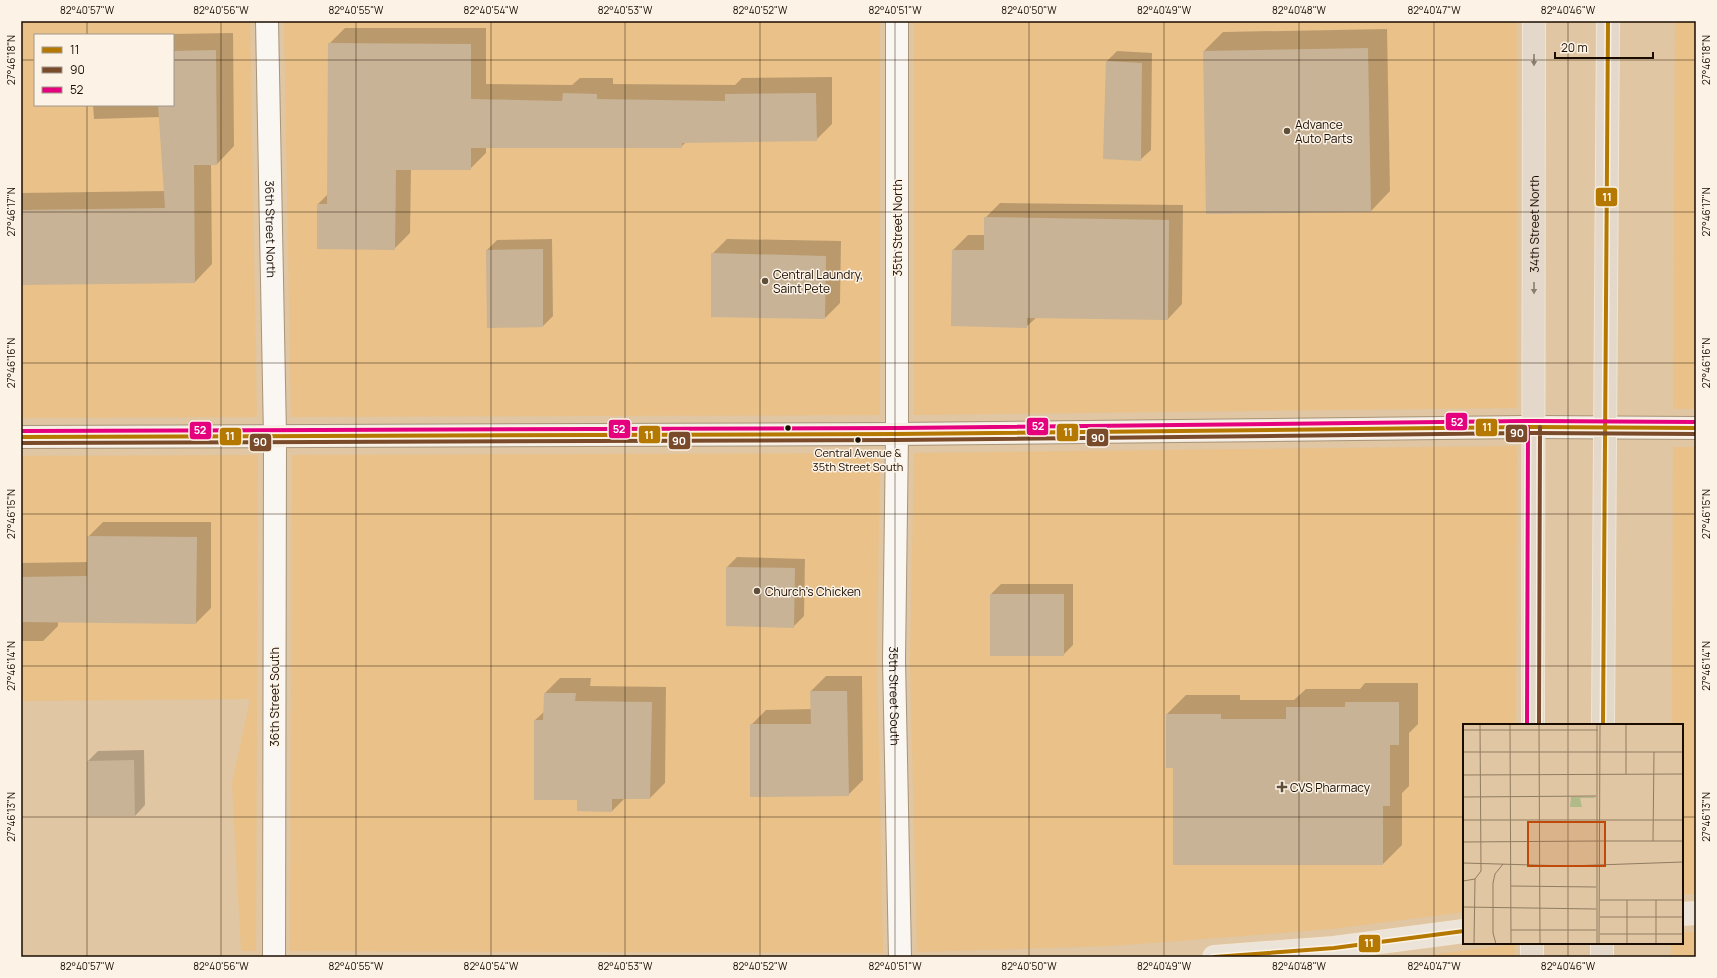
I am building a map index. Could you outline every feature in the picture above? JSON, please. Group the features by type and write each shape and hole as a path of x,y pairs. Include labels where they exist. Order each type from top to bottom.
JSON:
{"highway":[{"name":"34th Street North","path":"1533,724 1534,21"},
{"path":"1603,724 1608,21"},
{"path":"1532,944 1532,957"},
{"path":"1602,944 1602,957"}],"main road":[{"path":"21,437 897,434 1534,427 1696,428"},
{"path":"1683,914 1696,913"},
{"path":"1214,957 1334,948 1463,931"}],"street":[{"name":"36th Street North","path":"267,21 275,436"},
{"name":"35th Street North","path":"897,21 897,434"},
{"name":"35th Street South","path":"897,434 894,660 900,957"},
{"name":"36th Street South","path":"274,957 275,436"}],"shaded area":[{"path":"21,21 250,21 257,417 21,418"},
{"path":"284,21 880,21 880,415 291,417"},
{"path":"914,21 1517,21 1517,408 914,415"},
{"path":"1675,21 1696,21 1696,409 1673,409"},
{"path":"1517,446 1516,724 1463,724 1463,912 1332,929 1112,946 917,952 910,660 914,453"},
{"path":"1673,447 1696,447 1696,894 1683,894 1683,724 1672,724"},
{"path":"880,453 877,660 883,953 290,951 292,455"},
{"path":"258,455 256,951 241,951 232,784 250,699 21,701 21,456"},
{"path":"1683,932 1696,932 1696,957 1671,957 1671,944 1683,944"},
{"path":"1515,944 1515,957 1414,957"}],"building":[{"path":"328,43 471,44 471,99 562,101 563,93 597,94 597,99 725,101 725,94 816,93 817,141 682,143 682,148 471,148 471,170 396,170 395,250 317,249 317,204 327,204"},
{"name":"Advance Auto Parts","path":"1368,48 1371,212 1206,214 1203,51"},
{"path":"216,50 217,165 194,165 195,283 21,285 21,210 165,208 158,106 174,106 174,51"},
{"path":"1106,61 1142,63 1141,161 1103,159"},
{"path":"984,217 1169,220 1168,320 1027,318 1027,328 951,326 952,250 984,250"},
{"path":"543,249 543,327 487,328 486,250"},
{"path":"711,253 826,256 825,319 711,317"},
{"path":"87,536 197,537 196,624 21,622 21,577 87,576"},
{"path":"726,567 795,568 794,628 726,626"},
{"path":"990,594 1064,594 1064,656 990,656"},
{"path":"810,691 847,691 849,796 750,797 750,724 811,724"},
{"path":"544,693 576,693 575,701 652,702 650,799 612,799 612,812 577,811 577,800 534,800 534,720 543,720"},
{"name":"CVS Pharmacy","path":"1345,702 1399,702 1399,745 1390,745 1390,806 1383,806 1383,865 1173,865 1173,768 1166,768 1166,714 1221,714 1221,719 1286,719 1286,707 1345,707"},
{"path":"134,760 135,816 87,816 87,761"}],"transit line":[{"name":"11","path":"1603,724 1608,21"},
{"name":"52","path":"21,431 897,428 1534,421 1696,422"},
{"name":"52","path":"1527,724 1528,427"},
{"name":"11","path":"21,437 897,434 1534,427 1696,428"},
{"name":"90","path":"1539,724 1540,427"},
{"name":"90","path":"21,443 897,440 1534,433 1696,434"},
{"name":"11","path":"1214,957 1334,948 1463,931"}],"place":[{"name":"Advance Auto Parts","path":"1287,131"},
{"name":"Central Laundry, Saint Pete","path":"765,281"},
{"name":"Central Avenue & 35th Street South","path":"858,440"},
{"name":"Church's Chicken","path":"757,591"},
{"name":"CVS Pharmacy","path":"1282,787"}]}
